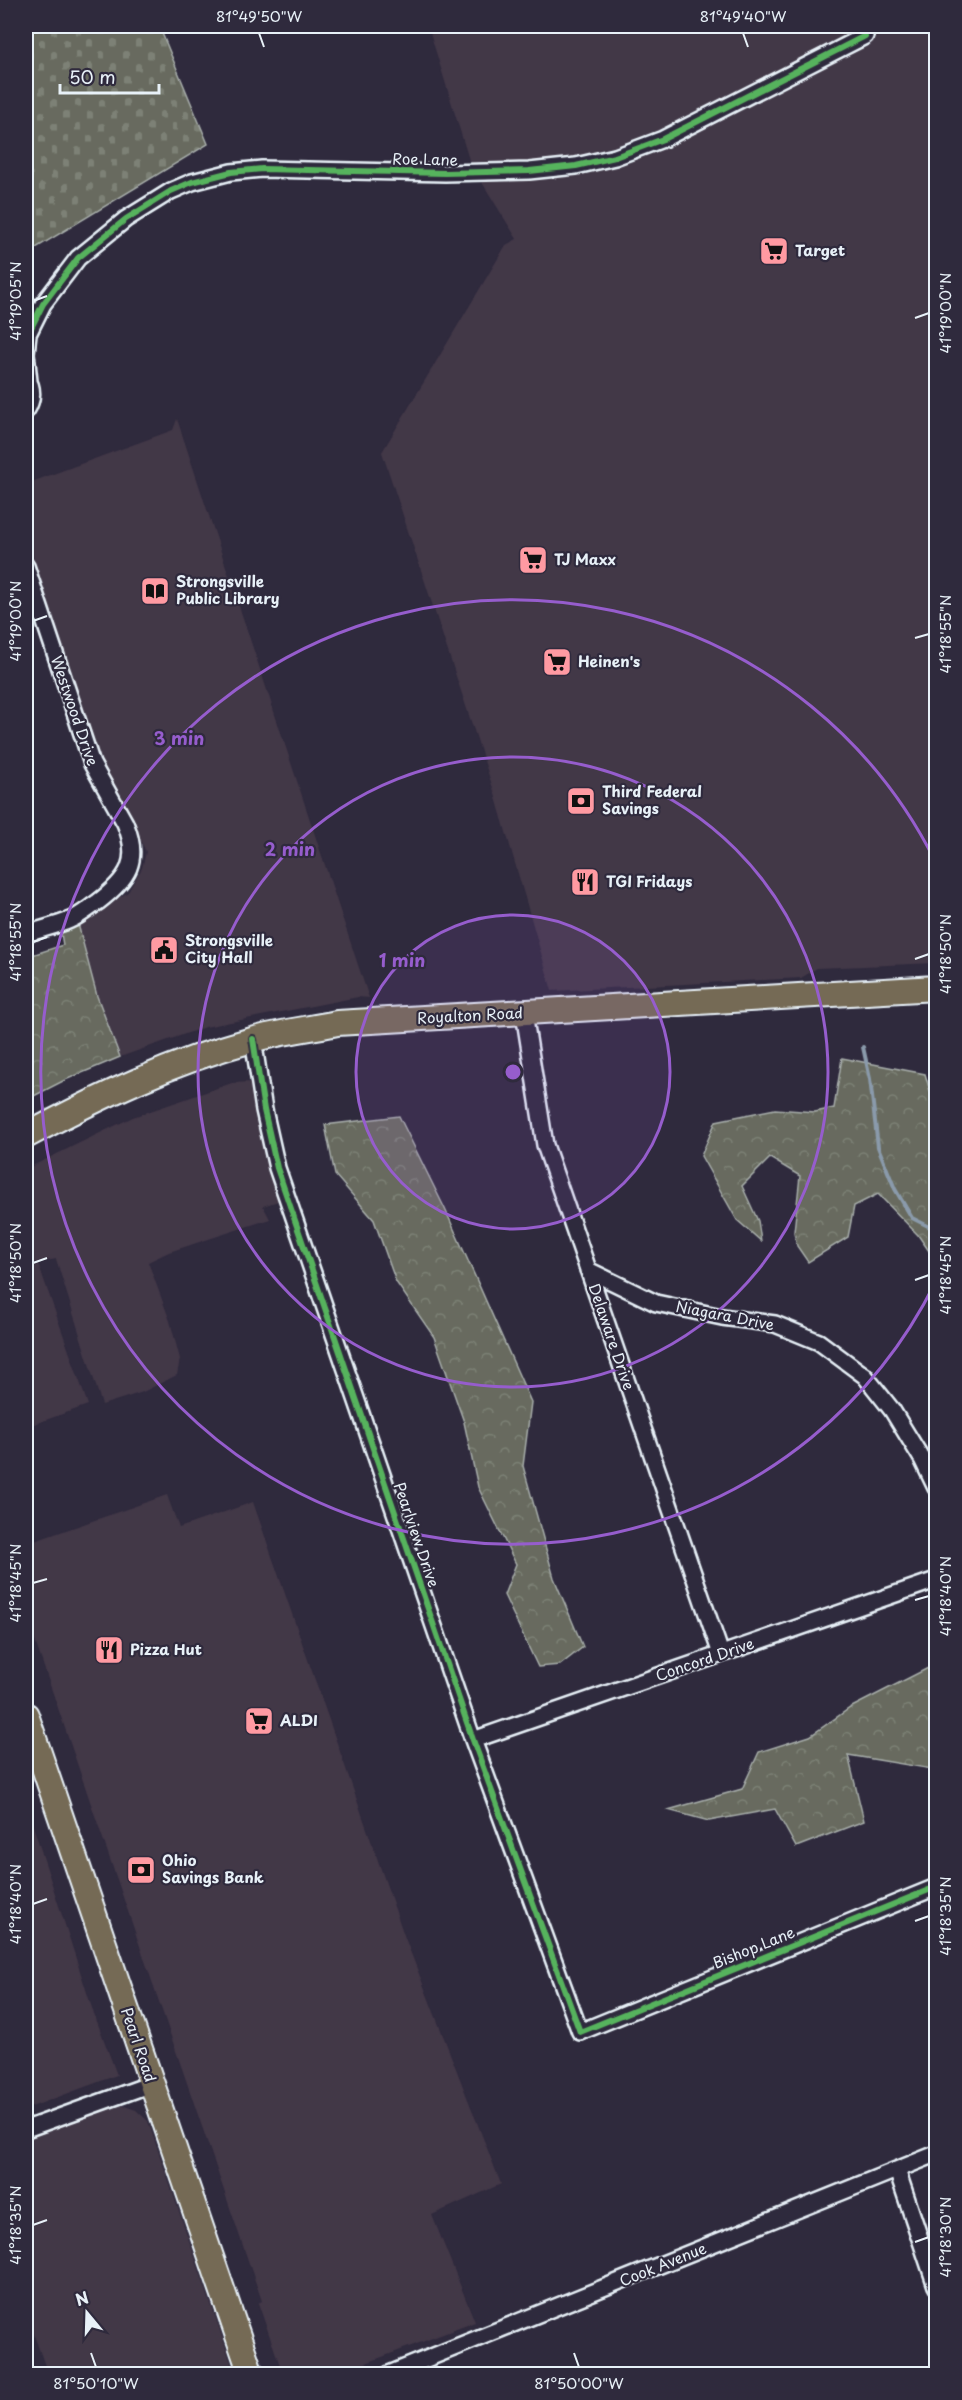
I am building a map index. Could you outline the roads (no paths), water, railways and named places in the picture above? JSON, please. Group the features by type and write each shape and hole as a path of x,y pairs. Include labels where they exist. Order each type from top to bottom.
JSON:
{"main road":[{"name":"Royalton Road","path":"26,1136 140,1079 253,1039 337,1023 936,988"},
{"name":"Pearl Road","path":"26,1715 251,2374"}],"street":[{"name":"Roe Lane","path":"26,411 32,397 27,379 26,337 43,304 78,258 126,219 171,191 192,182 231,172 262,169 445,173 529,171 585,164 615,157 663,139 865,36"},
{"name":"Westwood Drive","path":"26,566 92,764 129,832 132,855 128,872 121,882 89,908 70,921 26,934"},
{"name":"Delaware Drive","path":"524,1013 545,1145 720,1654"},
{"name":"Pearlview Drive","path":"253,1039 264,1110 277,1168 473,1740 580,2032"},
{"name":"Niagara Drive","path":"588,1270 656,1303 722,1317 775,1324 819,1342 866,1376 892,1410 922,1459 936,1488"},
{"name":"Concord Drive","path":"473,1740 936,1580"},
{"name":"Bishop Lane","path":"580,2032 936,1887"},
{"path":"26,2129 151,2084"},
{"name":"Cook Avenue","path":"389,2374 936,2154"},
{"path":"897,2170 936,2286"}],"waterway":[{"path":"863,1047 870,1079 878,1147 895,1189 912,1218 936,1230"}],"place":[{"name":"Target","path":"774,251"},
{"name":"TJ Maxx","path":"533,560"},
{"name":"Strongsville Public Library","path":"155,591"},
{"name":"Heinen's","path":"557,662"},
{"name":"Third Federal Savings","path":"581,801"},
{"name":"TGI Fridays","path":"585,882"},
{"name":"Strongsville City Hall","path":"164,950"},
{"name":"Pizza Hut","path":"109,1650"},
{"name":"ALDI","path":"259,1721"},
{"name":"Ohio Savings Bank","path":"141,1870"}]}
